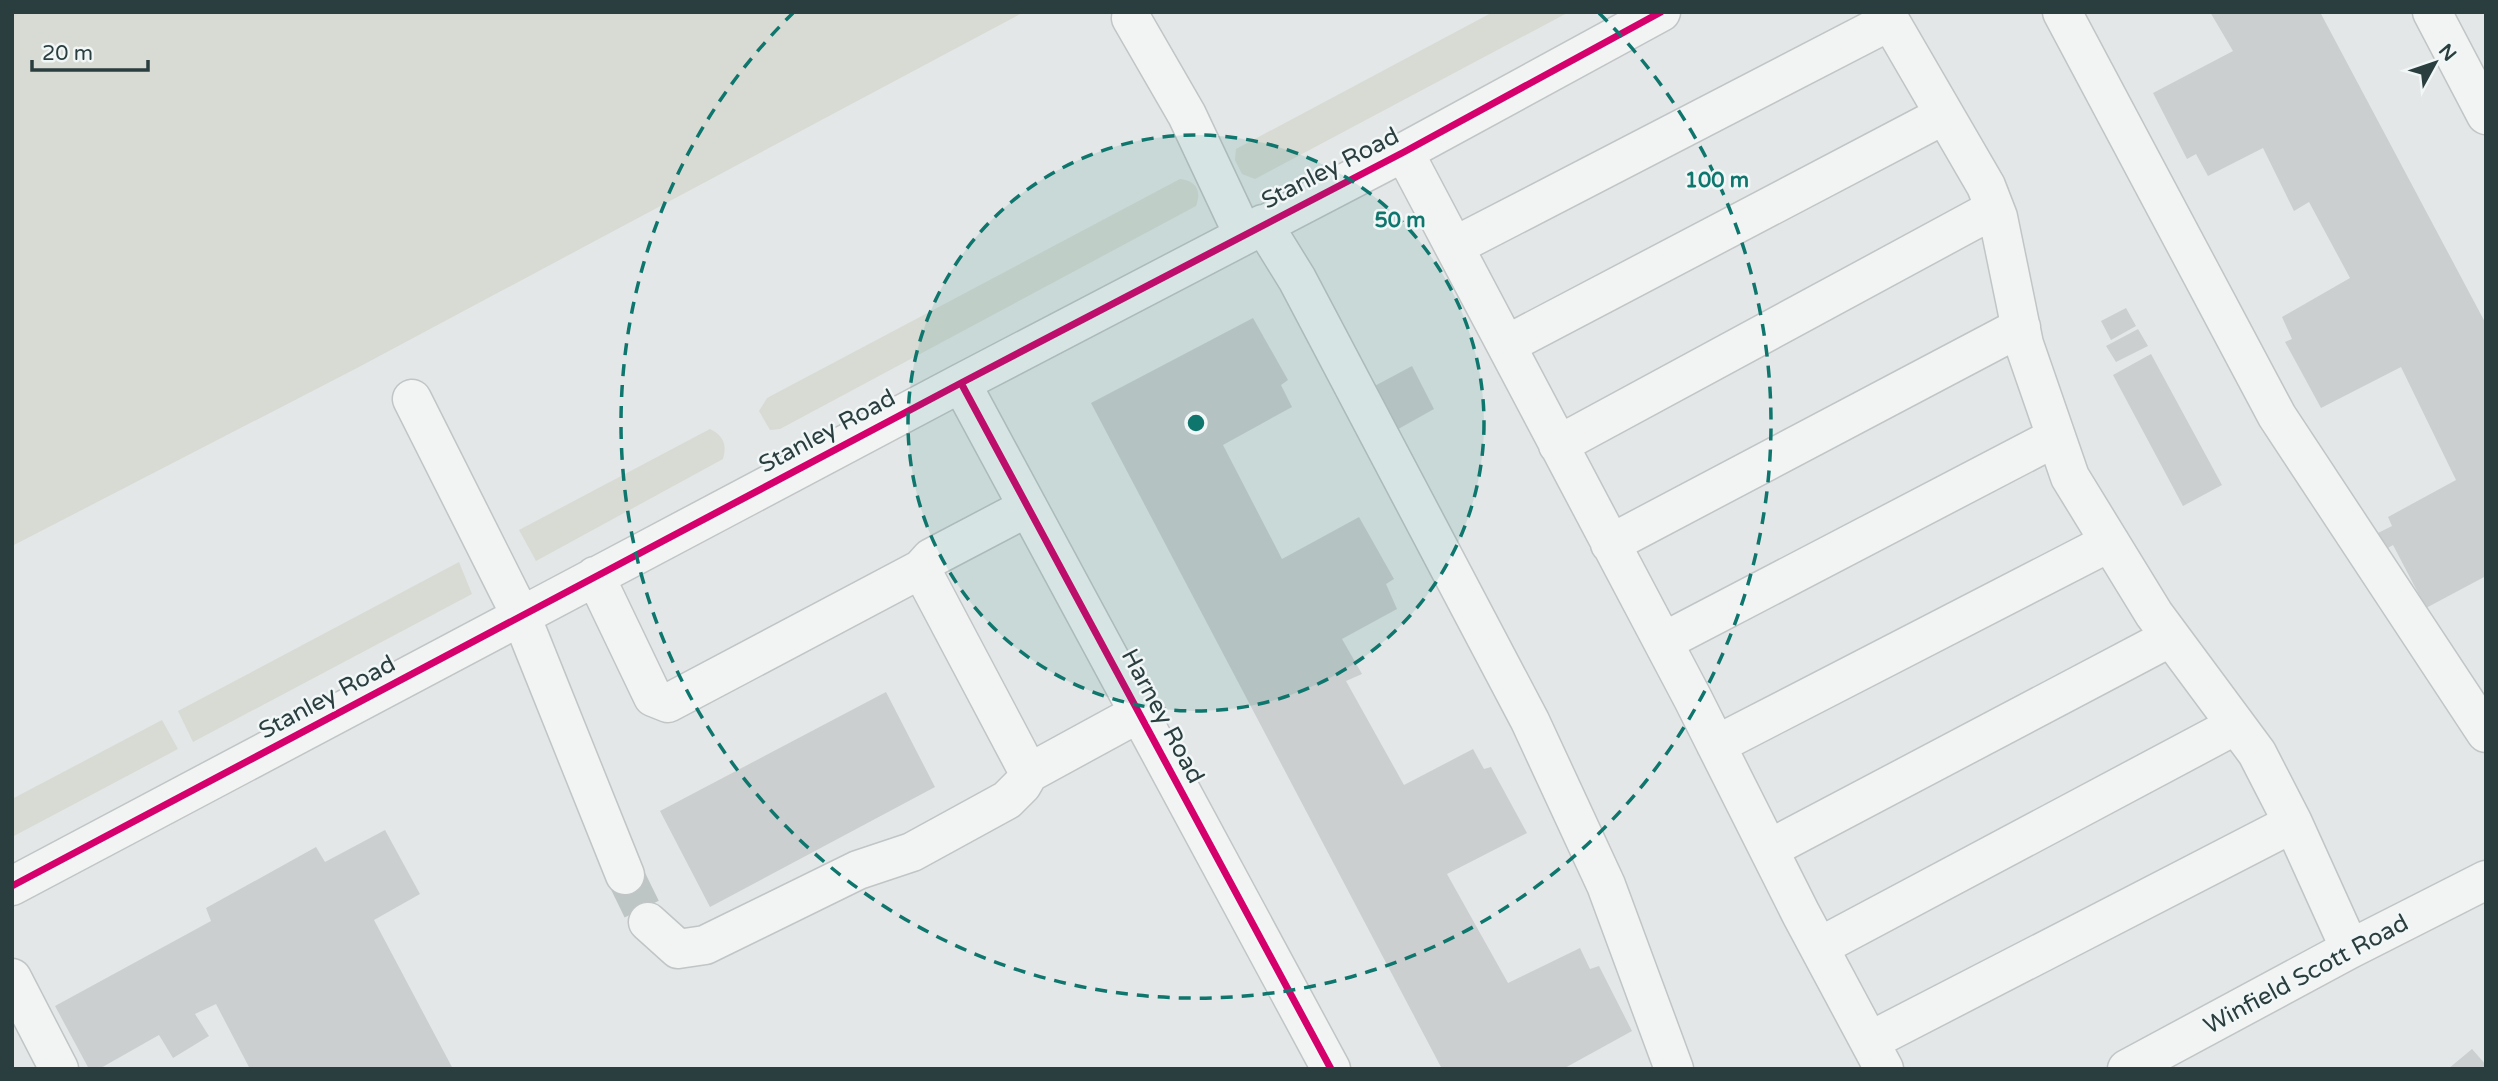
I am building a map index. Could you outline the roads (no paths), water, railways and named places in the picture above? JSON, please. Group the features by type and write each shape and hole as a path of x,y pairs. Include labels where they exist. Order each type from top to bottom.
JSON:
{"street":[{"name":"Stanley Road","path":"12,886 1253,229 1404,152 1661,12"},
{"path":"2062,12 2277,416 2486,733"},
{"path":"2442,16 2486,115"},
{"path":"1455,246 1887,17 1986,186 1998,217 2024,344 2070,477 2171,637 2257,753 2293,823 2350,949"},
{"path":"1131,18 1253,229 1297,279 1530,721 1606,885 1674,1069"},
{"path":"1506,345 1944,115"},
{"path":"1404,152 1877,1055 2293,823"},
{"path":"1558,445 1994,209"},
{"path":"1610,544 2021,327"},
{"name":"Harney Road","path":"961,383 1331,1069"},
{"path":"412,399 521,616 625,875"},
{"path":"1663,642 2056,437"},
{"path":"595,576 653,697 668,703 921,569 931,558 1028,507"},
{"path":"1716,745 2110,542"},
{"path":"921,569 1029,773"},
{"path":"1769,849 2171,637"},
{"path":"648,922 678,948 705,945 858,870 912,852 1007,800 1022,785 1029,773 1139,713"},
{"path":"1819,947 2236,725"},
{"name":"Winfield Scott Road","path":"2127,1069 2350,949 2486,880"},
{"path":"12,978 60,1069"}],"tunnel":[{"path":"625,875 648,922"}]}
